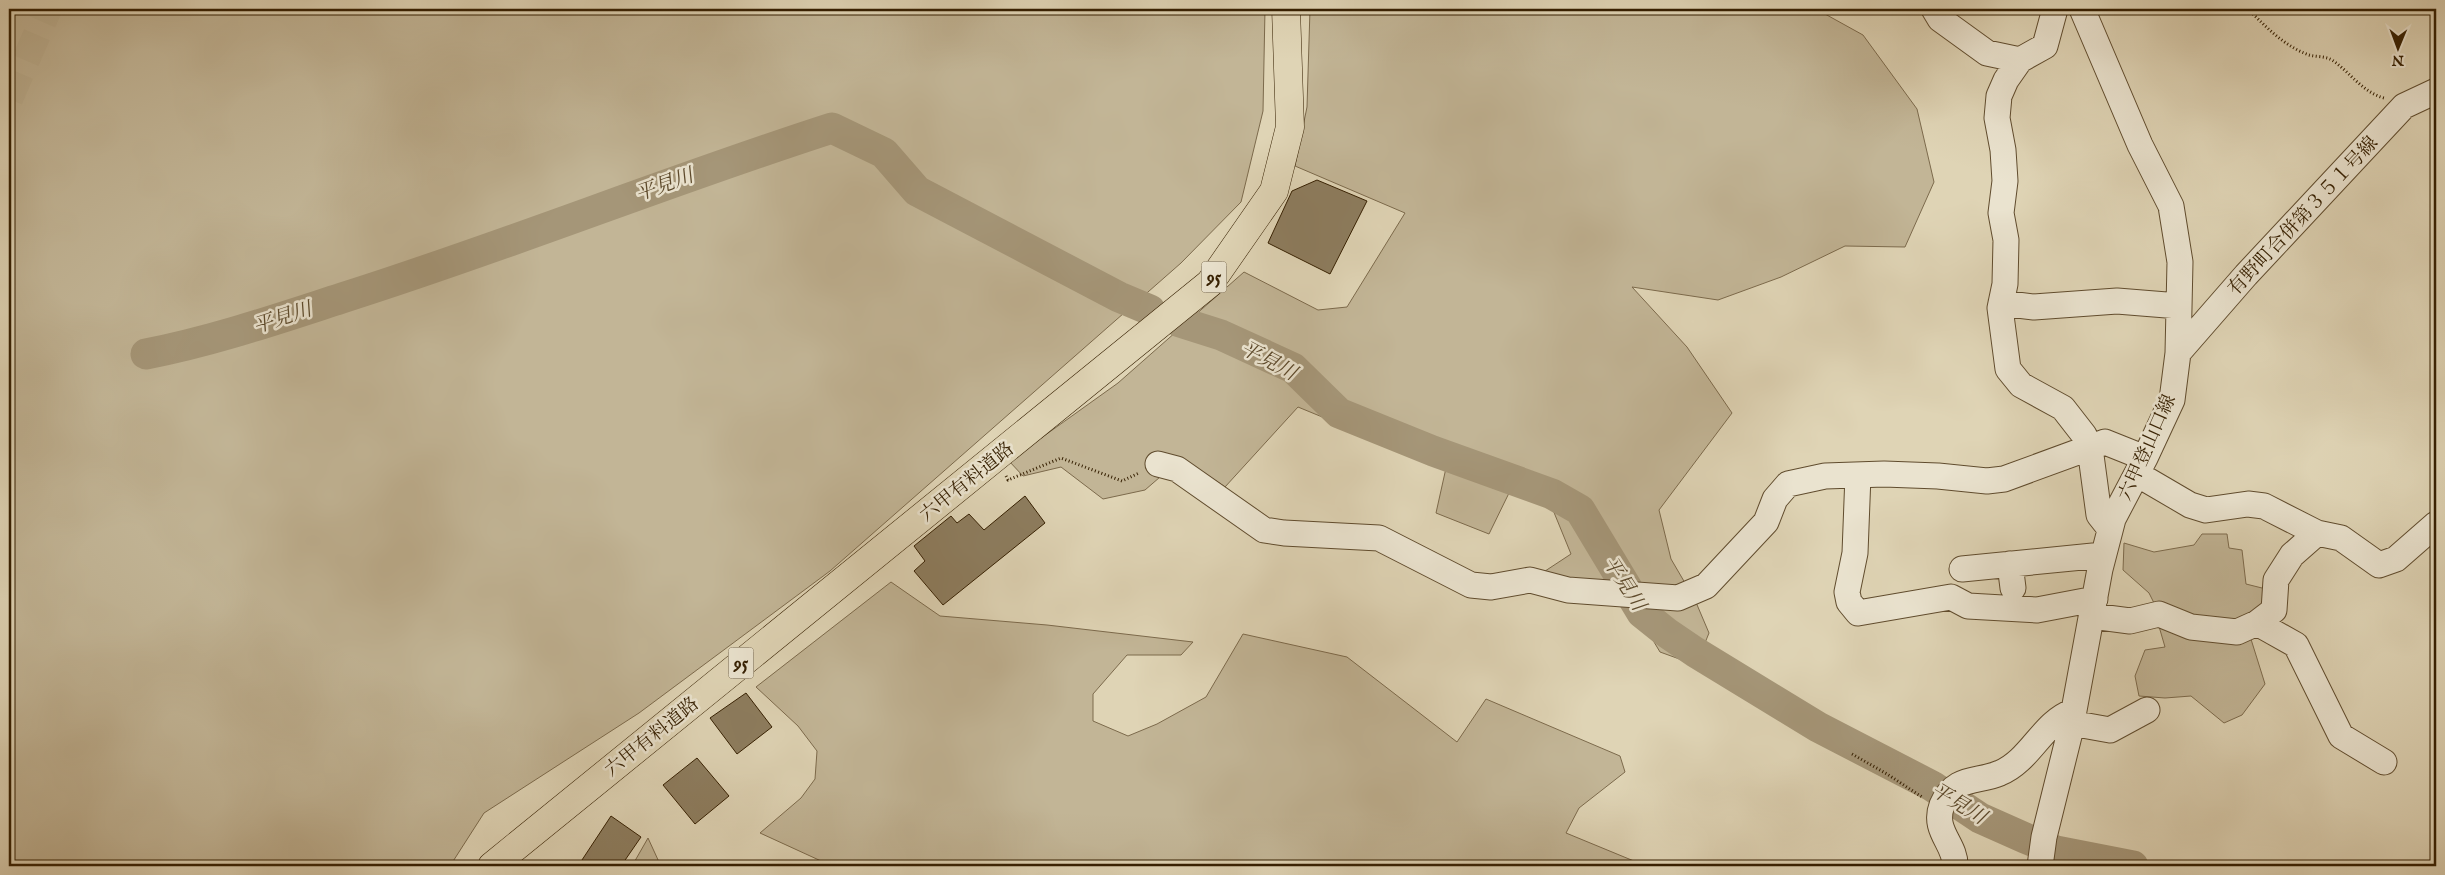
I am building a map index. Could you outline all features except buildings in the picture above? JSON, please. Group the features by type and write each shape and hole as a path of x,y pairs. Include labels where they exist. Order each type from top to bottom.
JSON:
{"main road":[{"name":"六甲有料道路","path":"492,866 1210,283 1274,191 1290,127 1286,9"}],"street":[{"path":"1934,9 1940,19 1987,53 2020,60"},
{"path":"2055,9 2045,46 2020,60 2006,80 1999,96 1998,118 2004,150 2005,181 2001,213 2006,240 2005,284 2001,303 2008,369 2021,385 2063,408 2084,435 2090,448 2099,515 2110,529"},
{"name":"六甲登山口線","path":"2041,853 2072,717 2103,556 2110,529 2113,519 2141,466 2172,400 2178,353 2180,262 2171,206 2140,145 2082,9"},
{"name":"有野町合併第３５１号線","path":"2178,353 2246,275 2406,104 2436,91"},
{"path":"2406,104 2436,113"},
{"path":"2001,303 2034,307 2116,301 2179,306"},
{"path":"1158,464 1177,469 1264,530 1284,533 1379,538 1471,585 1491,587 1530,580 1568,590 1678,598 1706,586 1766,522 1775,499 1788,484 1824,476 1858,475 1938,476 1987,481 2004,479 2105,442 2141,466 2190,505 2206,510 2248,504 2264,506 2318,533 2341,538 2378,565 2396,559 2436,524"},
{"path":"1858,475 1855,553 1847,592 1849,602 1858,613 1952,598 1968,606 2037,610 2094,608 2130,621 2159,614 2191,627 2237,632 2257,623 2274,610 2276,580 2288,562 2318,533"},
{"path":"1962,569 2011,576 2103,556"},
{"path":"2257,623 2296,645 2341,736 2384,762"},
{"path":"1955,866 1956,855 1944,838 1940,821 1945,803 1970,779 2000,773 2028,753 2061,716 2072,717 2110,730 2147,710"}],"path":[{"path":"2248,9 2274,36 2309,55 2330,59 2375,96 2406,104"},
{"path":"992,460 1008,480 1061,458 1122,481 1158,464"},
{"path":"1852,754 1945,803"}],"shaded area":[{"path":"9,9 1265,9 1263,111 1241,202 1181,263 830,571 639,713 484,813 450,866 9,866"},
{"path":"1310,9 1816,9 1863,35 1917,109 1934,182 1905,247 1845,246 1781,277 1718,300 1632,287 1687,347 1732,413 1659,510 1671,559 1695,600 1709,633 1696,665 1660,652 1623,590 1536,577 1571,554 1553,510 1510,491 1489,534 1436,513 1446,468 1298,407 1225,487 1182,458 1145,490 1103,499 1061,467 1023,476 1009,461 1118,383 1244,272 1318,310 1347,307 1405,213 1295,166 1307,107"},
{"path":"2202,534 2227,534 2229,548 2242,550 2246,584 2270,590 2269,612 2235,628 2157,609 2149,593 2123,570 2124,543 2154,552 2194,545"},
{"path":"891,582 940,616 1047,625 1193,642 1181,655 1127,655 1093,694 1093,721 1128,736 1157,724 1206,697 1243,634 1347,657 1457,742 1486,699 1620,756 1625,772 1579,808 1566,833 1646,866 1533,866 1526,862 1526,866 832,866 760,833 801,798 815,779 817,751 798,726 756,687"},
{"path":"2158,623 2250,636 2265,684 2242,715 2224,723 2191,696 2165,698 2139,696 2135,676 2145,650 2165,647"},
{"path":"648,838 659,862 683,866 632,866"}],"waterway":[{"name":"平見川","path":"146,354 196,343 245,329 404,278 770,148 832,128 884,153 917,191 1119,297 1150,310"},
{"name":"平見川","path":"1180,322 1221,335 1293,368 1339,413 1433,451 1552,494 1580,510 1642,613 1695,652 1818,727 1932,786 1980,818 2025,838 2056,851 2133,866"}],"tunnel":[{"path":"9,99 48,9"}]}
